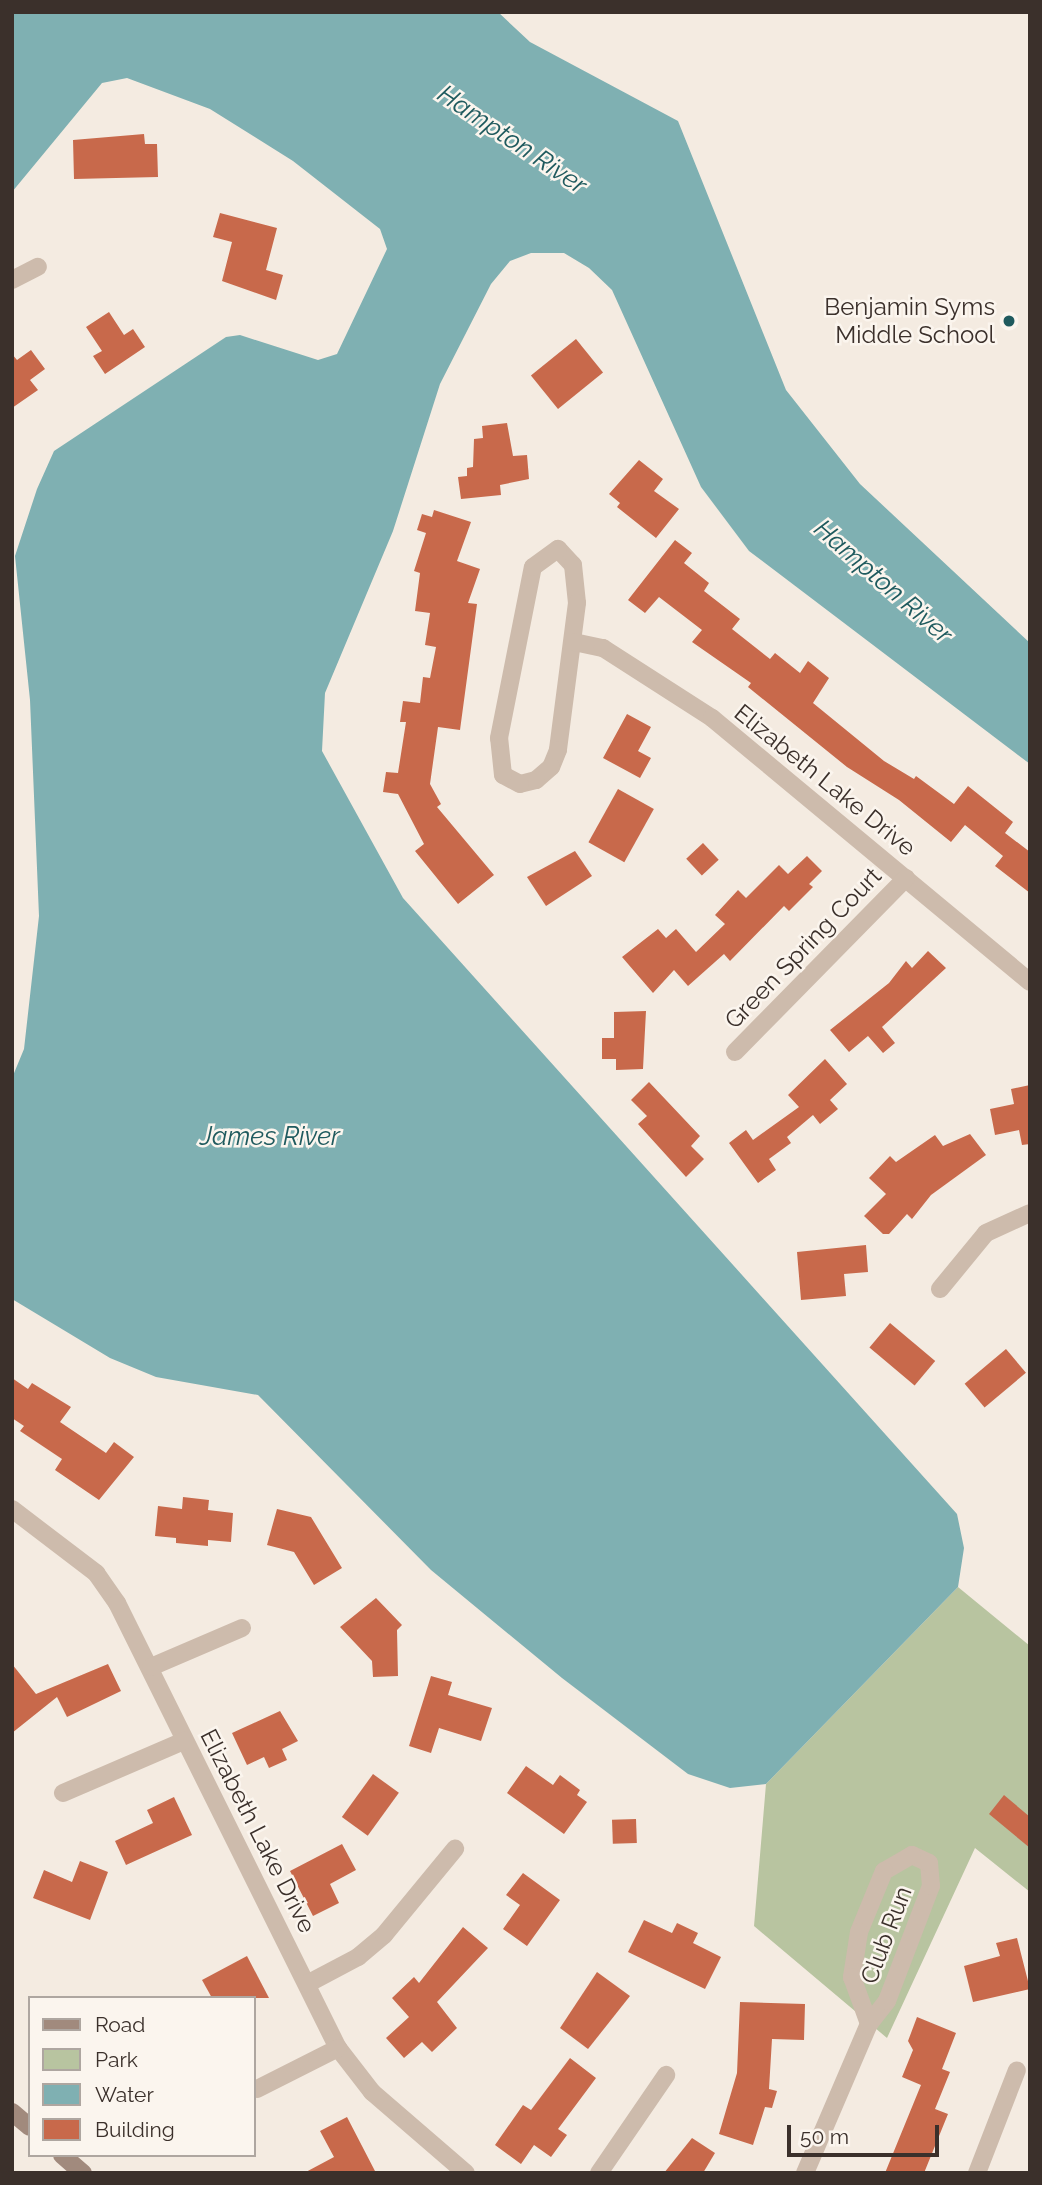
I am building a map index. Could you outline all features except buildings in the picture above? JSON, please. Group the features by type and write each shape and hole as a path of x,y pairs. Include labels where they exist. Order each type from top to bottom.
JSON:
{"main road":[{"path":"12,2112 28,2125"},
{"path":"64,2157 83,2173"}],"street":[{"path":"12,280 38,267"},
{"path":"558,550 573,565 576,580 573,642 555,758 536,780 520,784 503,775 499,738 533,567 558,550"},
{"name":"Elizabeth Lake Drive","path":"573,642 603,648 712,719 1030,982"},
{"name":"Green Spring Court","path":"734,1052 906,878"},
{"path":"940,1289 986,1233 1030,1213"},
{"name":"Elizabeth Lake Drive","path":"12,1509 96,1573 151,1667 184,1741 338,2048 372,2092 466,2173"},
{"path":"151,1667 242,1628"},
{"path":"63,1793 184,1741"},
{"path":"307,1984 358,1957 384,1935 455,1849"},
{"name":"Club Run","path":"805,2173 869,2024 887,2001 931,1886 929,1863 912,1855 884,1871 859,1932 852,1977 869,2024"},
{"path":"257,2089 338,2048"},
{"path":"977,2173 1017,2070"},
{"path":"599,2173 666,2075"}],"green space":[{"path":"958,1587 1030,1646 1030,1892 975,1848 887,2038 754,1926 766,1784"}],"water":[{"name":"James River","path":"12,12 498,12 530,42 678,121 786,390 860,484 1030,643 1030,764 749,551 701,487 612,290 589,268 564,253 531,253 510,261 491,284 440,384 393,531 325,693 322,751 403,898 957,1514 964,1548 958,1587 766,1784 730,1788 688,1774 562,1678 431,1570 258,1395 156,1377 110,1358 12,1299 12,1078 24,1049 39,916 30,700 15,556 37,489 54,451 226,337 240,335 318,360 337,354 387,249 380,229 293,161 210,109 127,78 102,83 12,192"}],"place":[{"name":"Benjamin Syms Middle School","path":"1009,321"}],"water label":[{"name":"Hampton River","path":"512,140"},
{"name":"Hampton River","path":"883,582"}]}
